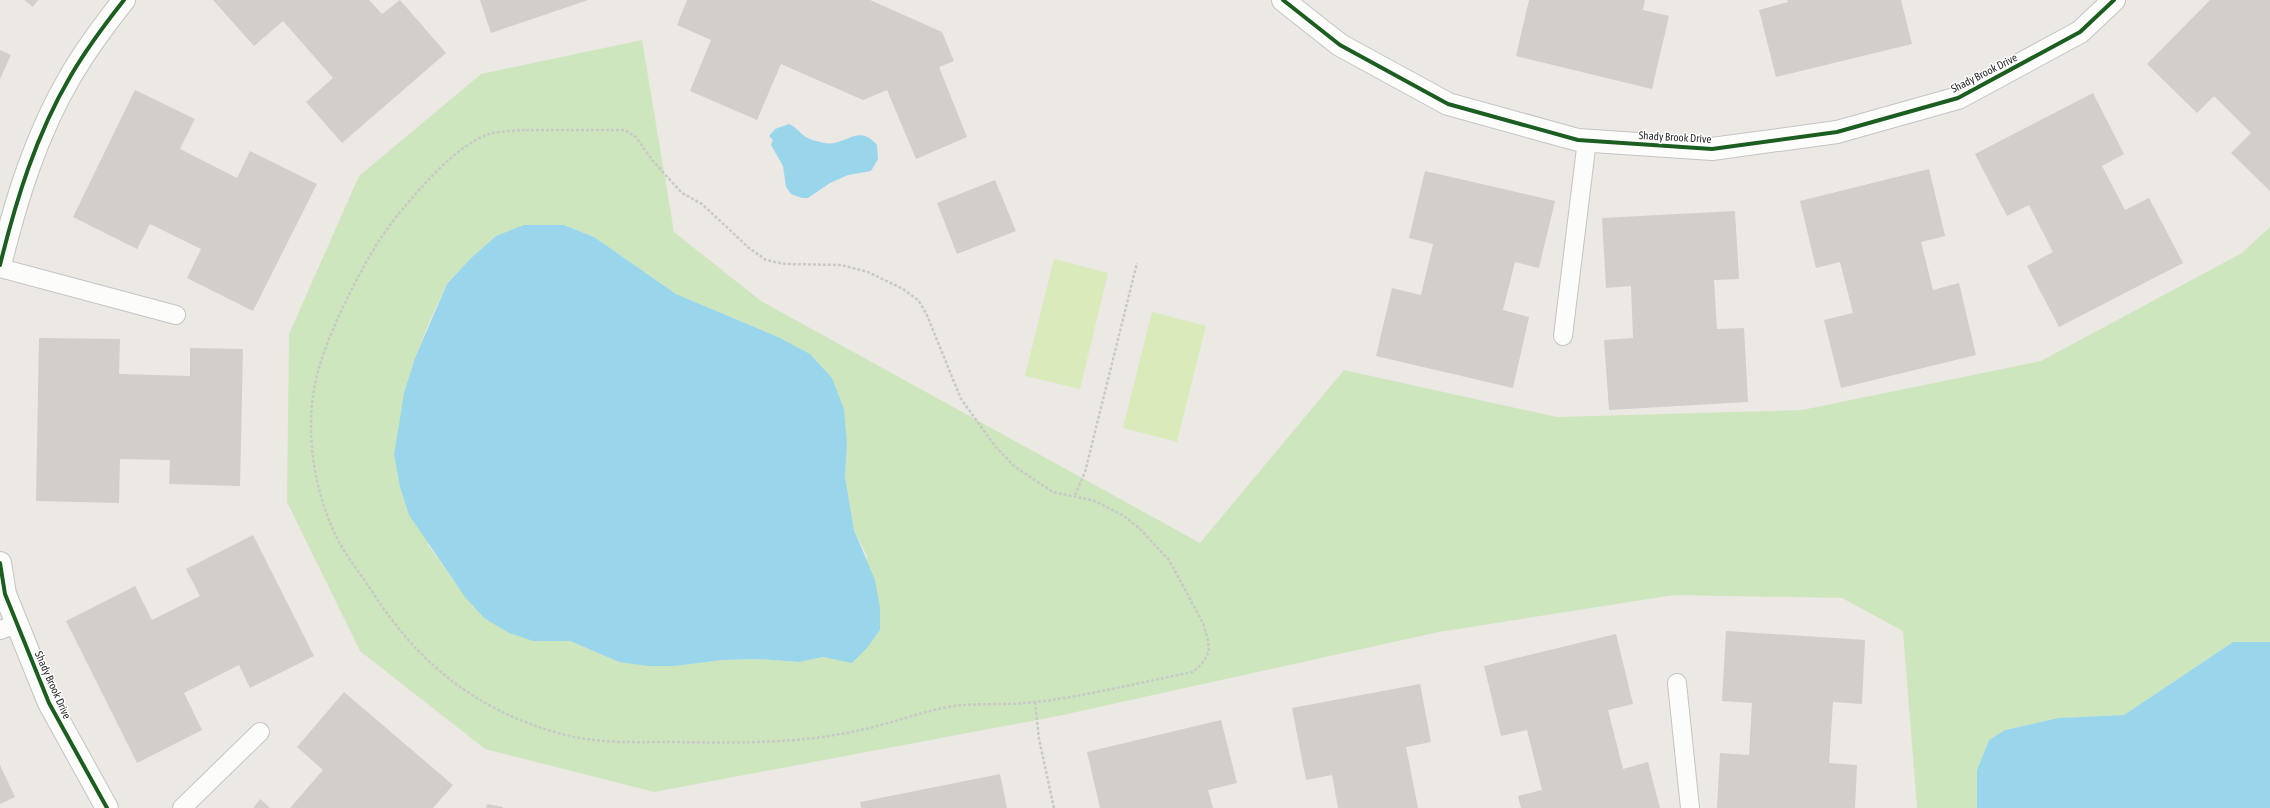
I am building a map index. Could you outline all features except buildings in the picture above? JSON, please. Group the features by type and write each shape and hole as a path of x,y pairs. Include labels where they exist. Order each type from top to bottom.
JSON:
{"street":[{"path":"0,265 5,223 41,137 70,77 124,0"},
{"name":"Shady Brook Drive","path":"1283,0 1340,45 1448,104 1578,140 1712,149 1836,132 1958,98 2080,32 2114,0"},
{"name":"Shady Brook Drive","path":"0,563 9,627 107,808"}],"lane":[{"path":"1563,336 1587,140"},
{"path":"0,268 176,315"},
{"path":"1677,682 1690,808"},
{"path":"182,808 260,732"}],"path":[{"path":"526,130 625,130 636,137 652,160 682,193 702,204 749,248 766,260 785,264 841,265 868,272 892,284 918,300 926,313 960,399 979,426 1015,467 1031,478 1053,492 1075,495 1096,501 1124,516 1139,528 1165,555 1181,580 1203,623 1208,640 1208,652 1202,664 1193,672 1035,702 952,706 854,732 771,741 605,741 575,738 533,725 492,707 466,692 426,660 387,614 338,540 320,491 314,465 313,400 317,374 336,321 362,268 385,230 442,167 467,146 490,134 526,130"},
{"path":"1075,495 1085,472 1137,263"},
{"path":"1035,702 1039,739 1054,808"}],"green space":[{"path":"642,40 674,232 761,301 1200,543 1344,370 1557,417 1802,410 2041,361 2242,253 2270,227 2270,642 2233,642 2124,715 2058,718 2005,730 1989,740 1977,770 1977,808 1917,808 1903,631 1842,598 1674,595 1439,632 1058,716 654,792 485,749 360,651 287,502 289,334 359,176 481,74","holes":["564,225 594,237 676,294 778,337 847,444 845,477 848,501 854,530 867,556 852,662 823,657 799,662 757,659 723,660 675,666 619,662 570,641 484,618 465,596 428,545 415,358 447,284 471,258 496,236"]},
{"path":"1054,259 1108,273 1080,389 1025,376"},
{"path":"1152,312 1206,326 1177,442 1123,428"}],"water":[{"path":"789,124 808,138 824,143 838,142 857,135 870,138 877,145 878,159 871,171 848,175 830,183 808,198 802,198 791,194 786,187 783,166 771,145 773,140 769,136 775,129"},
{"path":"524,225 564,225 594,237 676,294 778,337 810,354 832,378 844,409 847,444 845,477 854,530 875,580 880,607 880,630 867,648 852,663 823,657 799,662 757,659 723,660 675,666 648,666 619,662 570,641 533,641 509,633 484,618 465,597 409,515 400,487 394,454 404,393 415,358 447,284 471,258 496,236"},
{"path":"2233,642 2270,642 2270,808 1977,808 1977,770 1989,740 2005,730 2058,718 2124,715"}],"cycle path":[{"path":"0,265 20,192 47,122 76,67 124,0"},
{"path":"1283,0 1340,45 1448,104 1578,140 1712,149 1837,132 1958,98 2080,32 2114,0"},
{"path":"0,563 5,594 49,703 107,808"}]}
